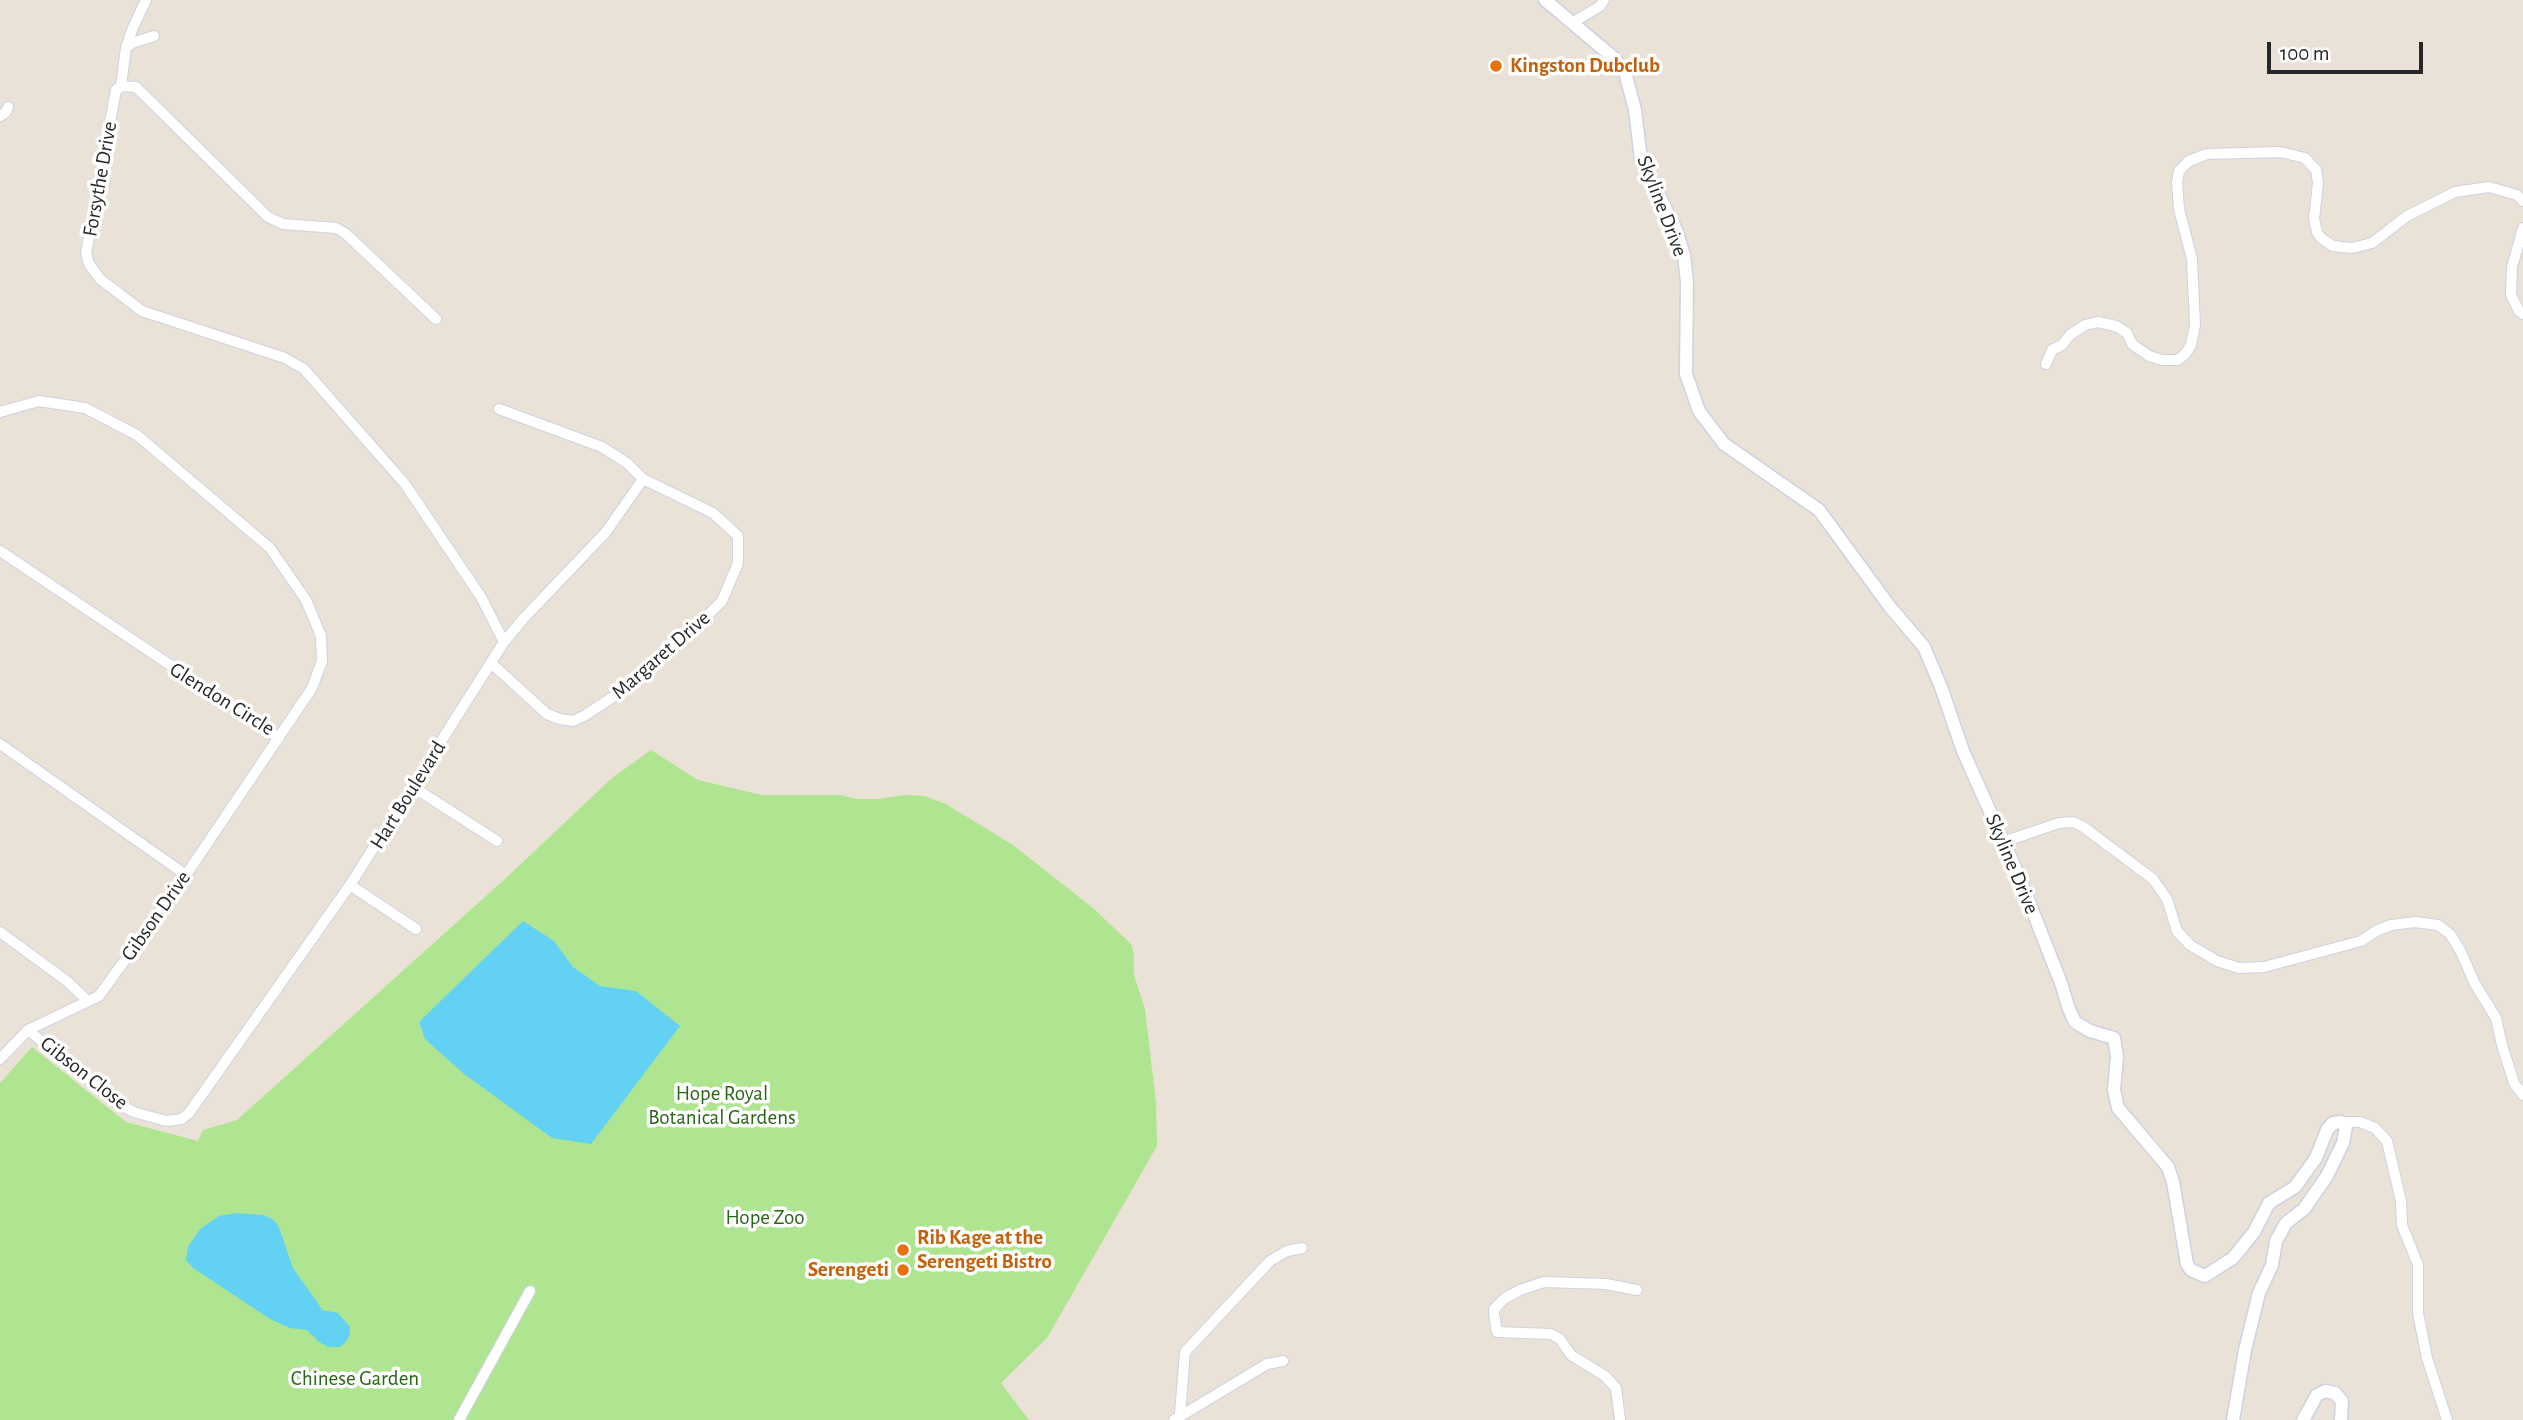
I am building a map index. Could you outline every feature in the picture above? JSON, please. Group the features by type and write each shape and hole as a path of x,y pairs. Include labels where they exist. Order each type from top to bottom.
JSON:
{"street":[{"path":"146,0 131,30 121,86 136,87 268,218 283,224 336,228 345,233 436,319"},
{"name":"Skyline Drive","path":"1545,0 1614,58 1625,72 1641,159 1676,230 1684,255 1687,282 1686,374 1699,411 1724,444 1813,503 1924,647 1963,751 2003,842 2075,1022 2090,1031 2114,1038 2118,1108 2168,1167 2187,1264 2191,1270 2205,1276 2233,1258 2254,1232 2269,1203 2295,1187 2316,1158 2327,1130 2333,1123 2341,1122"},
{"path":"1572,23 1600,6 1604,0"},
{"path":"126,48 132,43 154,36"},
{"name":"Forsythe Drive","path":"121,86 116,90 86,253 89,264 100,279 142,312 285,358 304,369 405,484 481,597 504,642"},
{"path":"0,116 8,107"},
{"path":"2046,365 2052,350 2062,345 2070,335 2085,325 2098,322 2116,326 2126,332 2132,344 2149,356 2162,360 2178,360 2186,353 2191,345 2195,325 2192,259 2179,209 2177,183 2179,171 2189,161 2207,155 2280,152 2305,158 2316,170 2318,183 2314,219 2317,232 2333,246 2352,248 2372,243 2407,216 2455,192 2489,187 2516,195 2523,201"},
{"path":"2523,228 2512,267 2511,295 2523,314"},
{"name":"Glendon Circle","path":"0,412 39,401 85,408 137,435 270,548 306,600 321,636 322,661 312,688 279,738 0,551"},
{"name":"Margaret Drive","path":"491,663 547,714 573,721 628,687 668,653 722,601 738,563 738,536 713,513 643,479 627,463 602,447 499,409"},
{"name":"Hart Boulevard","path":"182,1119 189,1113 350,885 504,642 606,532 643,479"},
{"name":"Gibson Drive","path":"0,1059 28,1030 99,996 186,875 279,738"},
{"path":"0,744 186,875"},
{"path":"413,787 497,841"},
{"path":"2003,842 2059,823 2073,822 2082,826 2153,879 2167,899 2177,931 2190,944 2217,961 2239,968 2263,967 2361,941 2391,925 2415,922 2438,925 2450,934 2475,984 2497,1018 2514,1083 2523,1095"},
{"path":"350,885 416,929"},
{"path":"0,932 68,982 88,1001"},
{"name":"Gibson Close","path":"28,1030 117,1102 134,1112 166,1121 182,1119"},
{"path":"2233,1420 2250,1327 2259,1293 2272,1265 2276,1241 2286,1223 2304,1209 2328,1176 2343,1143 2346,1127 2341,1122"},
{"path":"2341,1122 2360,1122 2375,1128 2386,1141 2401,1201 2402,1225 2418,1265 2418,1312 2427,1358 2447,1420"},
{"path":"1177,1417 1185,1352 1270,1261 1287,1251 1302,1248"},
{"path":"1620,1420 1616,1388 1605,1376 1571,1355 1560,1339 1550,1334 1497,1332 1494,1309 1505,1298 1544,1282 1606,1284 1637,1290"},
{"path":"458,1420 530,1291"},
{"path":"1177,1417 1267,1364 1283,1361"},
{"path":"2303,1420 2316,1395 2325,1391 2335,1393 2342,1401 2341,1420"}],"green space":[{"name":"Hope Royal Botanical Gardens","path":"651,750 698,780 762,795 841,795 857,799 877,799 905,795 924,796 946,804 1013,845 1093,908 1131,944 1134,975 1145,1009 1156,1103 1157,1146 1047,1338 1001,1383 1029,1420 0,1420 0,1083 32,1047 126,1122 198,1141 203,1130 237,1120 506,878 612,778"}],"water":[{"path":"523,921 554,941 573,967 600,986 636,991 680,1026 591,1144 552,1138 464,1074 425,1039 419,1022"},
{"path":"236,1213 264,1215 278,1225 293,1268 322,1310 338,1313 350,1327 346,1342 340,1347 328,1347 307,1330 290,1328 270,1319 193,1268 186,1260 188,1247 200,1229 219,1216"}],"place":[{"name":"Kingston Dubclub","path":"1496,66"},
{"name":"Rib Kage at the Serengeti Bistro","path":"903,1250"},
{"name":"Serengeti","path":"903,1270"}],"park label":[{"name":"Hope Zoo","path":"765,1218"},
{"name":"Chinese Garden","path":"355,1379"}]}
